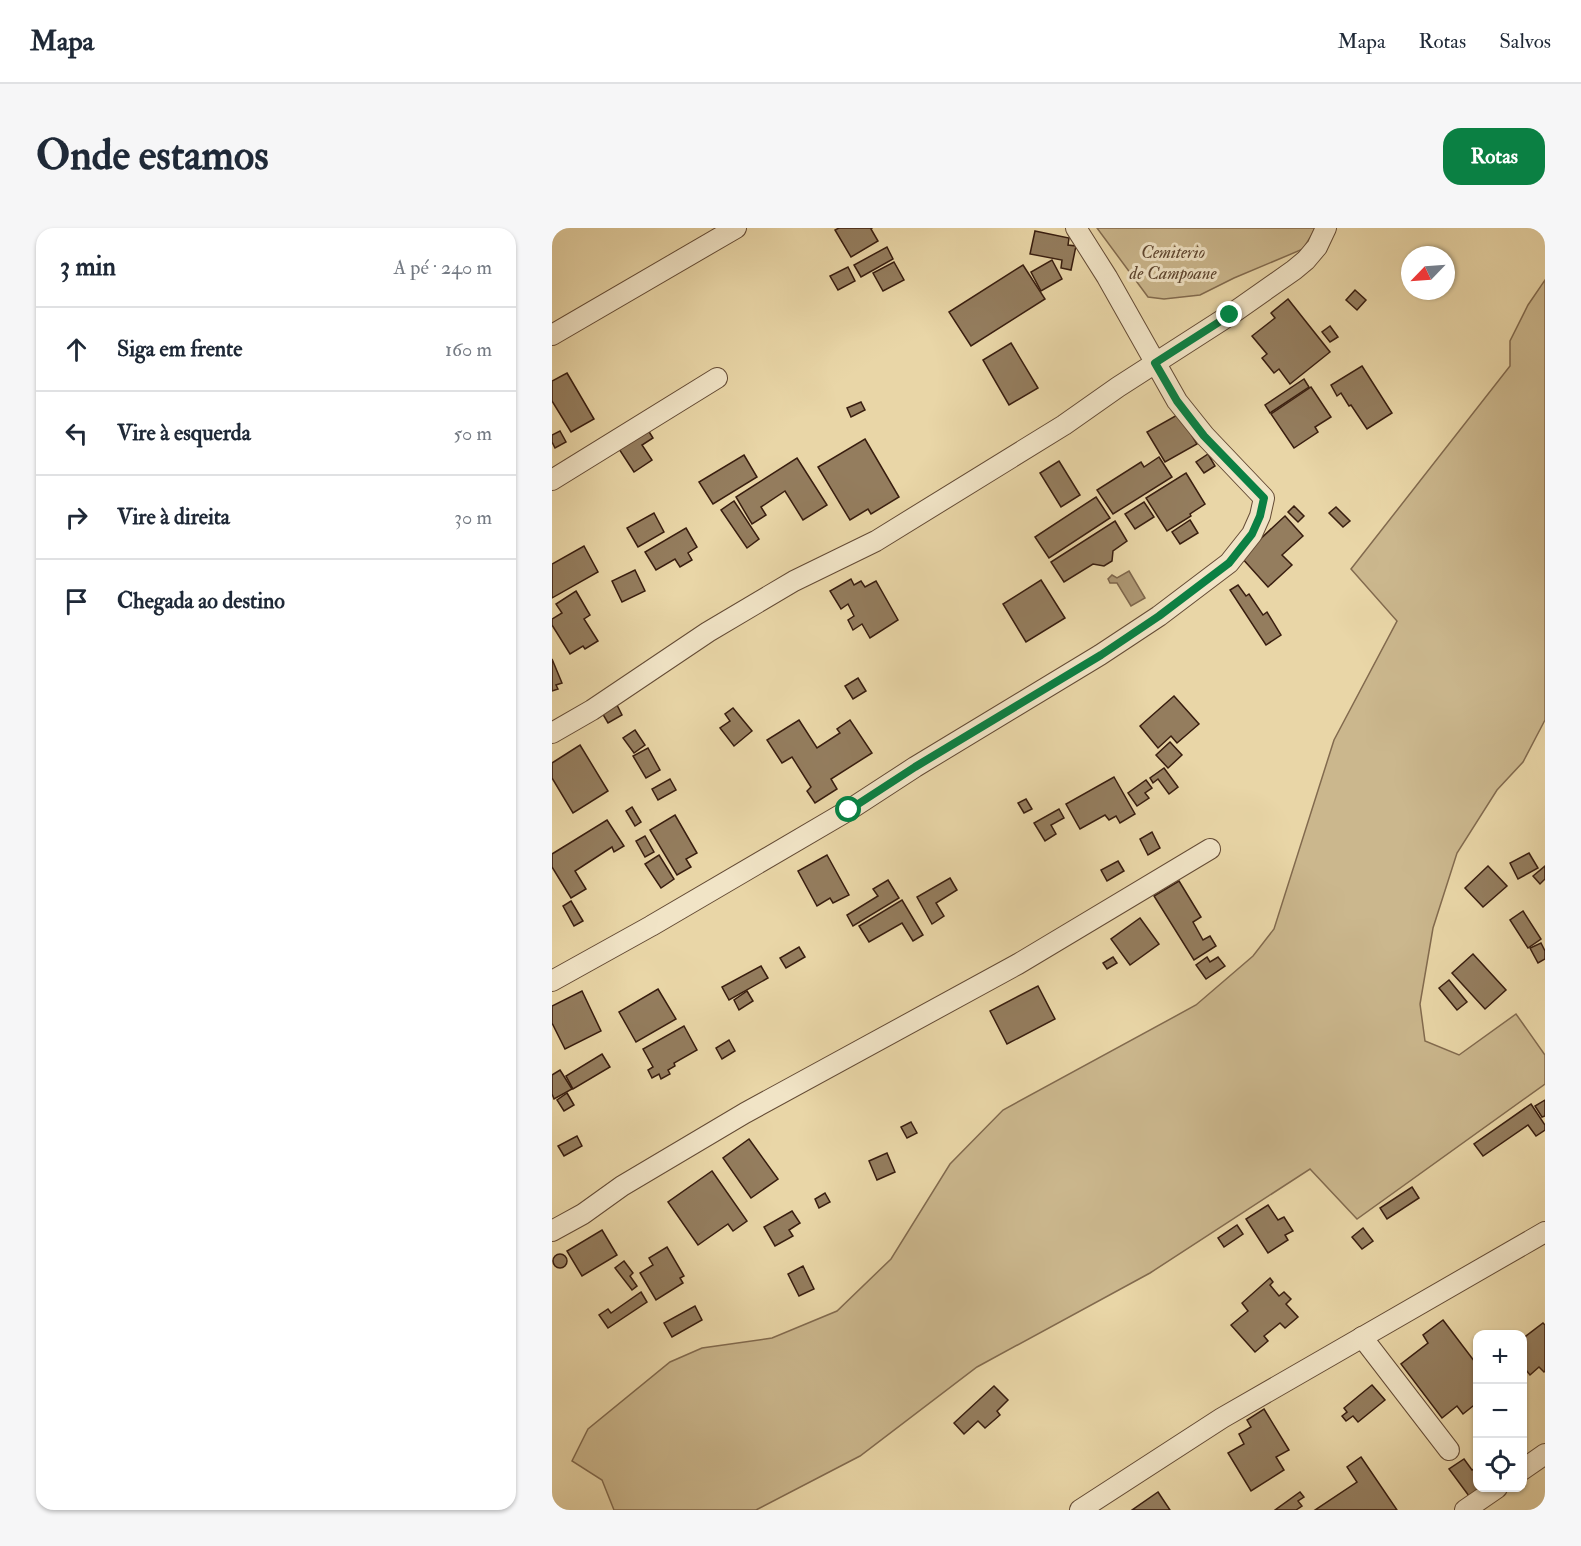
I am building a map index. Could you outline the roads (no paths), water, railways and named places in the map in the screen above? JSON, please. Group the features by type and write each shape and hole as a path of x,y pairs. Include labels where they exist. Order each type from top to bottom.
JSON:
{"street":[{"path":"552,335 736,228"},
{"path":"552,981 849,810 915,767 1101,655 1159,616 1229,563 1252,534 1260,516 1264,498 1204,436 1177,401 1107,277 1076,228"},
{"path":"552,733 592,710 708,632 794,581 876,540 968,486 1064,425 1294,270 1317,247 1326,228"},
{"path":"552,480 717,378"},
{"path":"552,1231 745,1113 1018,964 1210,849"},
{"path":"1080,1510 1222,1418 1545,1232"},
{"path":"1362,1337 1449,1450"},
{"path":"1527,1467 1545,1454"},
{"path":"1465,1510 1491,1492"}],"park label":[{"name":"Cemiterio de Campoane","path":"1173,262"}]}
